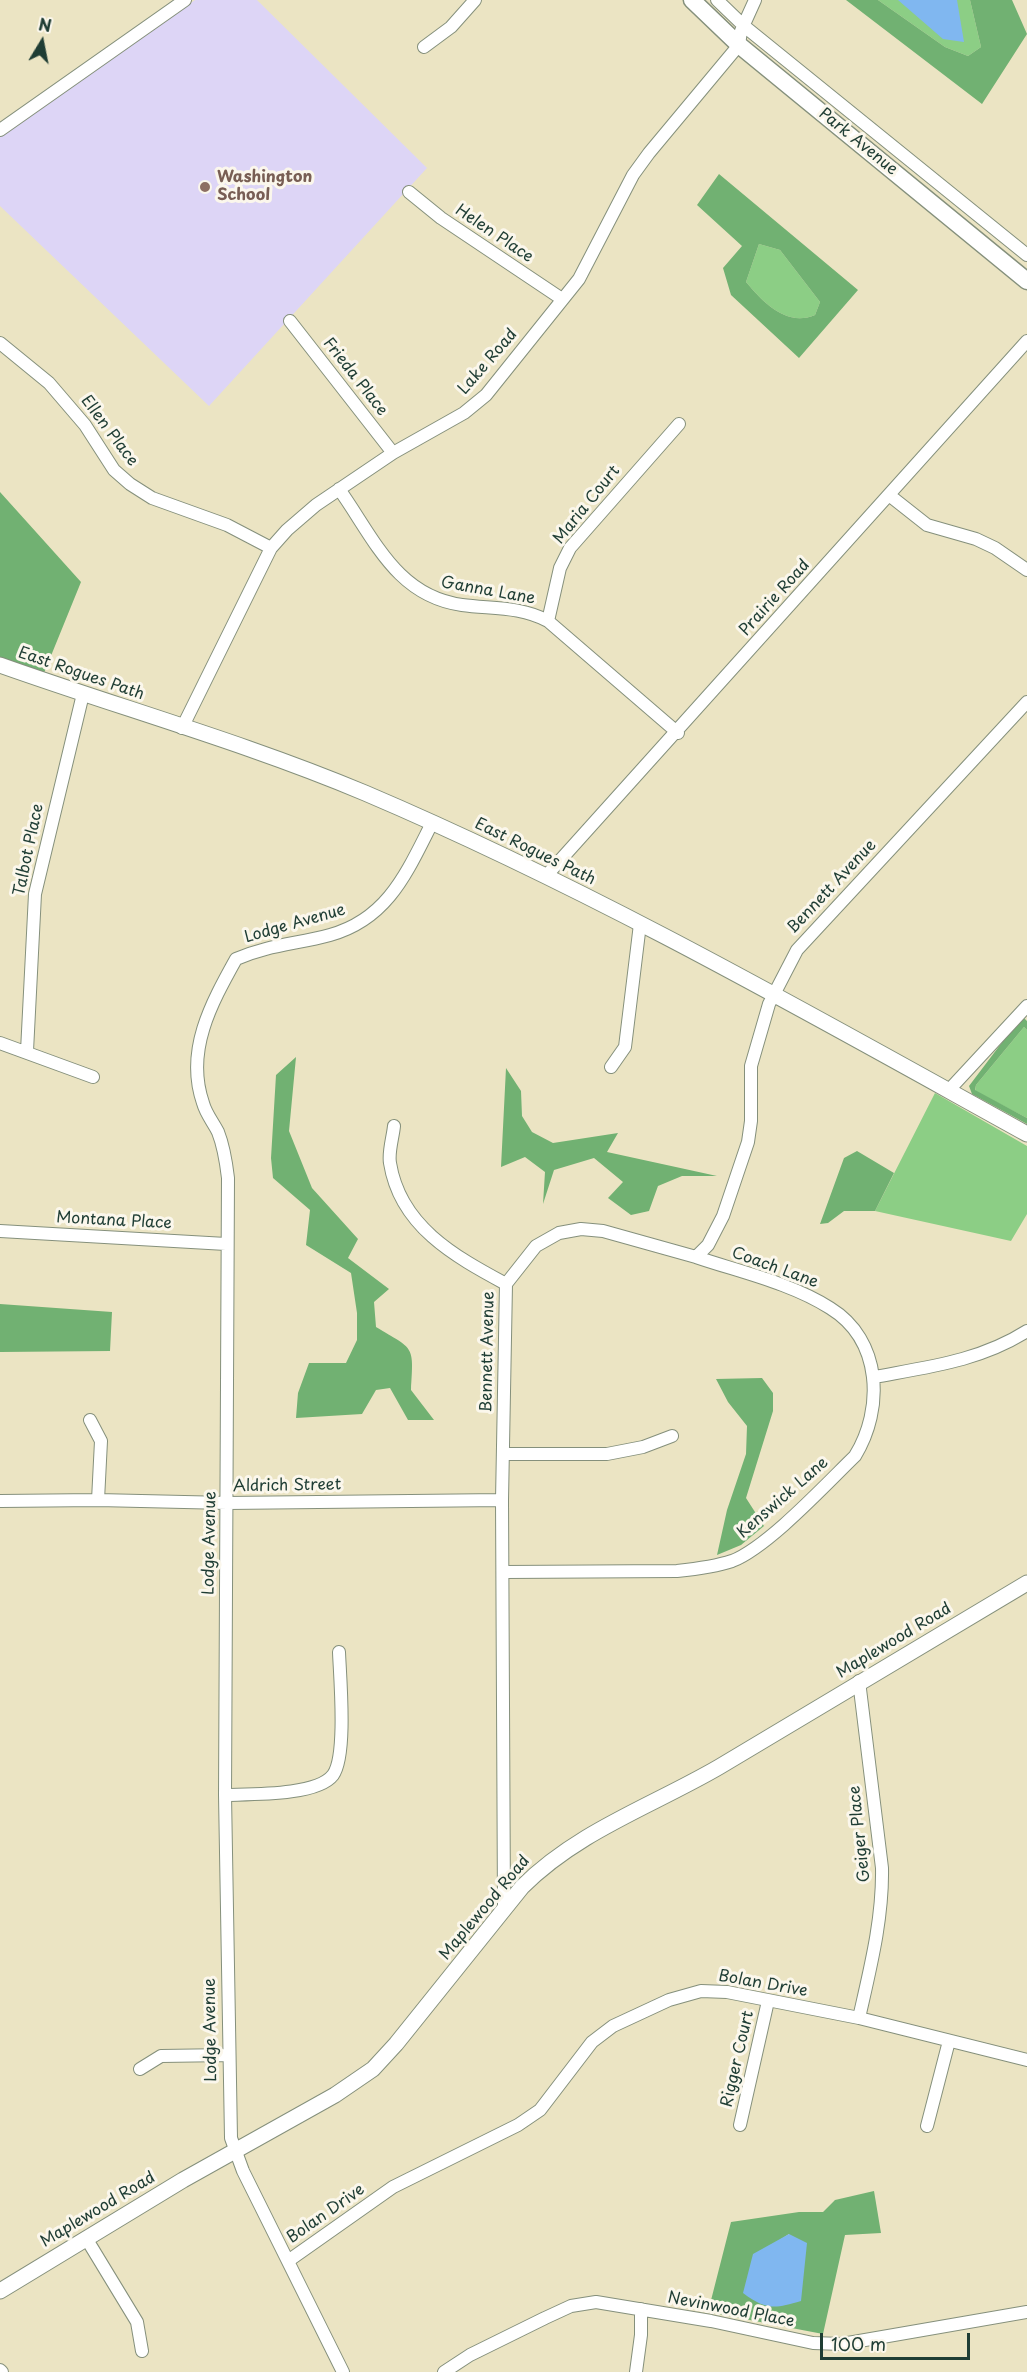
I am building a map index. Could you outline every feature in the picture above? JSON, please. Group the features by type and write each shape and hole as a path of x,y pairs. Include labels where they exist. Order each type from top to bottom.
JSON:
{"main road":[{"name":"Park Avenue","path":"692,0 739,45 1027,281"}],"street":[{"path":"0,130 185,0"},
{"path":"424,47 451,27 475,0"},
{"path":"717,0 744,26 1027,255"},
{"name":"Lake Road","path":"182,728 271,548 300,518 339,489 393,453 464,413 486,395 592,257 638,168 683,110 739,45 755,0"},
{"name":"Helen Place","path":"409,192 441,218 562,299"},
{"name":"Frieda Place","path":"290,321 393,453"},
{"name":"Prairie Road","path":"546,876 678,733 1027,342"},
{"name":"Ellen Place","path":"0,343 49,383 85,425 114,470 130,484 152,498 227,525 271,548"},
{"name":"Maria Court","path":"548,621 560,568 570,548 679,424"},
{"name":"Ganna Lane","path":"339,489 395,571 428,597 445,602 532,612 548,621 678,733"},
{"path":"889,495 927,525 944,532 976,539 995,548 1027,570"},
{"name":"East Rogues Path","path":"0,665 362,792 432,823 546,876 640,924 1027,1134"},
{"name":"Talbot Place","path":"27,1052 34,894 83,694"},
{"name":"Bennett Avenue","path":"504,1908 502,1500 506,1284 536,1246 559,1233 581,1230 603,1231 696,1257 708,1245 723,1216 748,1142 751,1121 751,1066 774,996 797,950 1027,702"},
{"name":"Lodge Avenue","path":"343,2372 235,2152 231,2138 225,1794 228,1178 225,1153 204,1107 196,1080 197,1052 207,1016 236,959 262,948 329,935 363,921 386,903 392,895 432,823"},
{"path":"611,1067 625,1047 640,924"},
{"path":"949,1090 1027,1006"},
{"path":"0,1043 93,1077"},
{"path":"394,1126 389,1161 398,1192 410,1214 444,1248 506,1284"},
{"name":"Montana Place","path":"0,1231 226,1244"},
{"name":"Coach Lane","path":"696,1257 806,1295 832,1309 849,1324 861,1343 874,1377"},
{"path":"874,1377 956,1362 1007,1344 1027,1330"},
{"name":"Kenswick Lane","path":"504,1572 677,1571 704,1569 734,1560 760,1545 855,1456 865,1439 872,1416 874,1377"},
{"path":"90,1420 101,1441 98,1500"},
{"path":"503,1454 607,1454 643,1447 672,1437"},
{"name":"Aldrich Street","path":"0,1501 98,1500 227,1503 502,1500"},
{"name":"Maplewood Road","path":"0,2291 86,2238 335,2095 373,2069 403,2035 504,1908 542,1867 571,1845 717,1768 1027,1583"},
{"path":"225,1794 286,1792 313,1787 332,1776 339,1760 341,1732 339,1652"},
{"name":"Geiger Place","path":"859,2019 880,1920 882,1895 882,1868 860,1682"},
{"name":"Bolan Drive","path":"288,2261 393,2187 518,2126 540,2110 592,2042 613,2025 669,2000 701,1991 727,1992 859,2019 1027,2060"},
{"name":"Rigger Court","path":"740,2125 768,2001"},
{"path":"927,2126 949,2041"},
{"path":"140,2069 161,2056 228,2055"},
{"path":"86,2238 137,2322 142,2351"},
{"name":"Nevinwood Place","path":"444,2372 501,2339 572,2306 596,2302 813,2343 842,2344 1027,2312"},
{"path":"636,2372 641,2335 641,2309"}],"shaded area":[{"name":"Washington School","path":"195,0 257,0 427,168 209,406 0,206 0,137"}],"green space":[{"path":"846,0 878,0 945,47 968,56 981,47 970,0 1012,0 1027,34 982,104"},
{"path":"878,0 970,0 981,47 968,56 945,47"},
{"path":"719,174 858,290 799,358 731,295 723,268 742,246 697,205","holes":["759,244 780,250 820,302 815,315 804,318 785,315 768,304 746,282"]},
{"path":"759,244 780,250 820,302 815,315 794,318 785,315 768,304 746,282"},
{"path":"0,492 81,582 44,673 0,657"},
{"path":"1022,1016 1027,1021 1027,1030 1024,1027 976,1085 975,1090 1027,1118 1027,1124 972,1094 969,1086"},
{"path":"1024,1027 1027,1030 1027,1118 975,1091 976,1085"},
{"path":"296,1057 289,1131 312,1188 358,1239 348,1258 389,1289 374,1302 376,1327 398,1340 409,1350 412,1364 411,1390 434,1420 408,1420 390,1388 376,1390 362,1414 296,1418 298,1393 309,1363 346,1363 357,1340 357,1313 351,1273 306,1245 310,1210 273,1178 271,1158 276,1075"},
{"path":"506,1068 521,1091 522,1116 532,1132 553,1143 618,1133 607,1152 717,1176 682,1176 658,1186 649,1211 631,1215 608,1198 623,1182 594,1158 554,1170 543,1204 545,1172 525,1157 501,1167"},
{"path":"935,1093 1027,1146 1027,1214 1011,1241 875,1211"},
{"path":"857,1151 894,1173 875,1211 844,1211 828,1223 820,1224 844,1158"},
{"path":"0,1304 112,1312 110,1351 0,1352"},
{"path":"762,1378 773,1393 773,1411 746,1498 764,1526 741,1545 717,1555 727,1510 746,1454 747,1426 728,1402 716,1379"},
{"path":"874,2191 881,2233 845,2235 823,2334 708,2312 731,2222 799,2212 823,2212 835,2200","holes":["789,2234 782,2306 777,2242"]}],"water":[{"path":"898,0 957,0 964,42 943,39"},
{"path":"789,2234 807,2243 801,2301 784,2306 758,2303 743,2293 753,2254"}],"place":[{"name":"Washington School","path":"205,187"}]}
